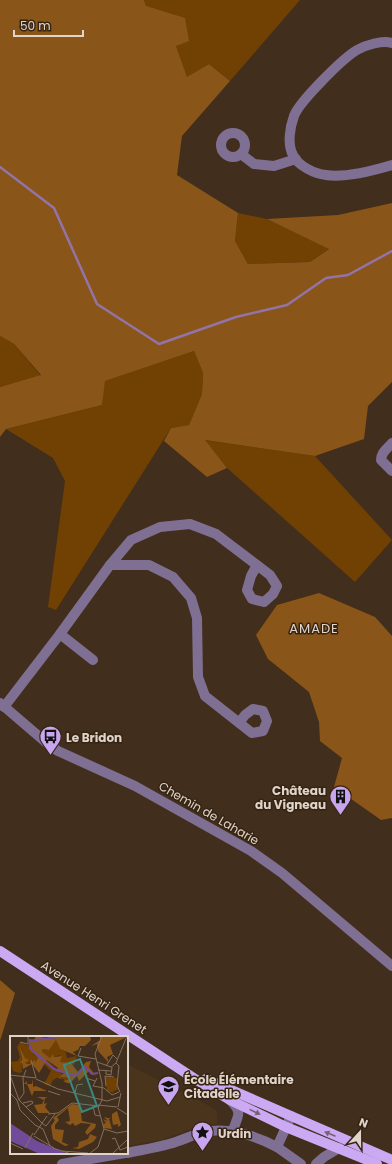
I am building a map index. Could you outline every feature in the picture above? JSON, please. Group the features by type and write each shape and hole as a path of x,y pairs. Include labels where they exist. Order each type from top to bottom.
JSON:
{"main road":[{"name":"Avenue Henri Grenet","path":"0,951 195,1079 230,1100 286,1127 376,1164"},
{"name":"Avenue Henri Grenet","path":"173,1064 392,1160"}],"street":[{"path":"391,40 371,44 357,50 338,65 311,93 294,114 290,127 290,142 293,155 301,164 312,171 326,176 373,170 392,165"},
{"path":"241,154 254,164 274,166 296,159"},
{"path":"392,444 381,457 381,460 392,471"},
{"path":"2,705 60,634 110,565 131,540 160,527 190,524 216,534 257,566"},
{"path":"110,565 149,565 174,577 191,598 197,618 198,677 205,696 239,723"},
{"path":"60,634 93,660"},
{"name":"Chemin de Laharie","path":"2,705 58,751 135,786 251,851 282,873 392,966"},
{"path":"230,1100 239,1111 233,1131"},
{"path":"277,1147 291,1116"},
{"path":"128,1153 156,1148 203,1132 233,1131 246,1134 277,1147 301,1164"},
{"path":"316,1164 324,1156 339,1148"},
{"path":"62,1164 120,1154"}],"shaded area":[{"path":"0,0 144,0 146,6 185,18 189,41 176,46 187,77 209,64 230,81 182,136 177,175 238,213 235,241 248,264 310,262 329,249 267,219 338,215 392,203 392,382 368,406 364,439 315,456 205,440 227,468 207,477 164,441 171,428 189,425 202,394 203,373 194,351 105,381 102,405 6,429 0,437 0,387 41,375 14,344 0,336"},
{"path":"144,0 300,0 230,81 209,64 187,78 176,46 146,6"},
{"path":"238,213 267,219 330,248 310,262 248,264 235,241"},
{"path":"0,336 14,344 41,376 0,387"},
{"path":"194,351 203,373 202,394 189,425 171,428 56,610 48,607 65,481 53,458 6,429 102,405 104,381"},
{"path":"204,440 315,456 392,540 355,582 227,468"},
{"path":"319,593 375,617 392,636 392,818 381,820 334,787 342,758 320,741 319,722 309,692 268,659 256,635 277,605"},
{"path":"0,980 15,993 0,1041"},
{"name":"École Élémentaire Citadelle","path":"128,1065 217,1111 217,1124 199,1126 161,1140 128,1146"}],"waterway":[{"path":"0,167 54,208 97,304 159,344 236,317 287,305 326,278 348,275 392,251"}],"place":[{"name":"Le Bridon","path":"50,756"},
{"name":"Château du Vigneau","path":"341,816"},
{"name":"École Élémentaire Citadelle","path":"168,1106"},
{"name":"Urdin","path":"202,1152"}],"district":[{"name":"AMADE","path":"314,628"}]}
